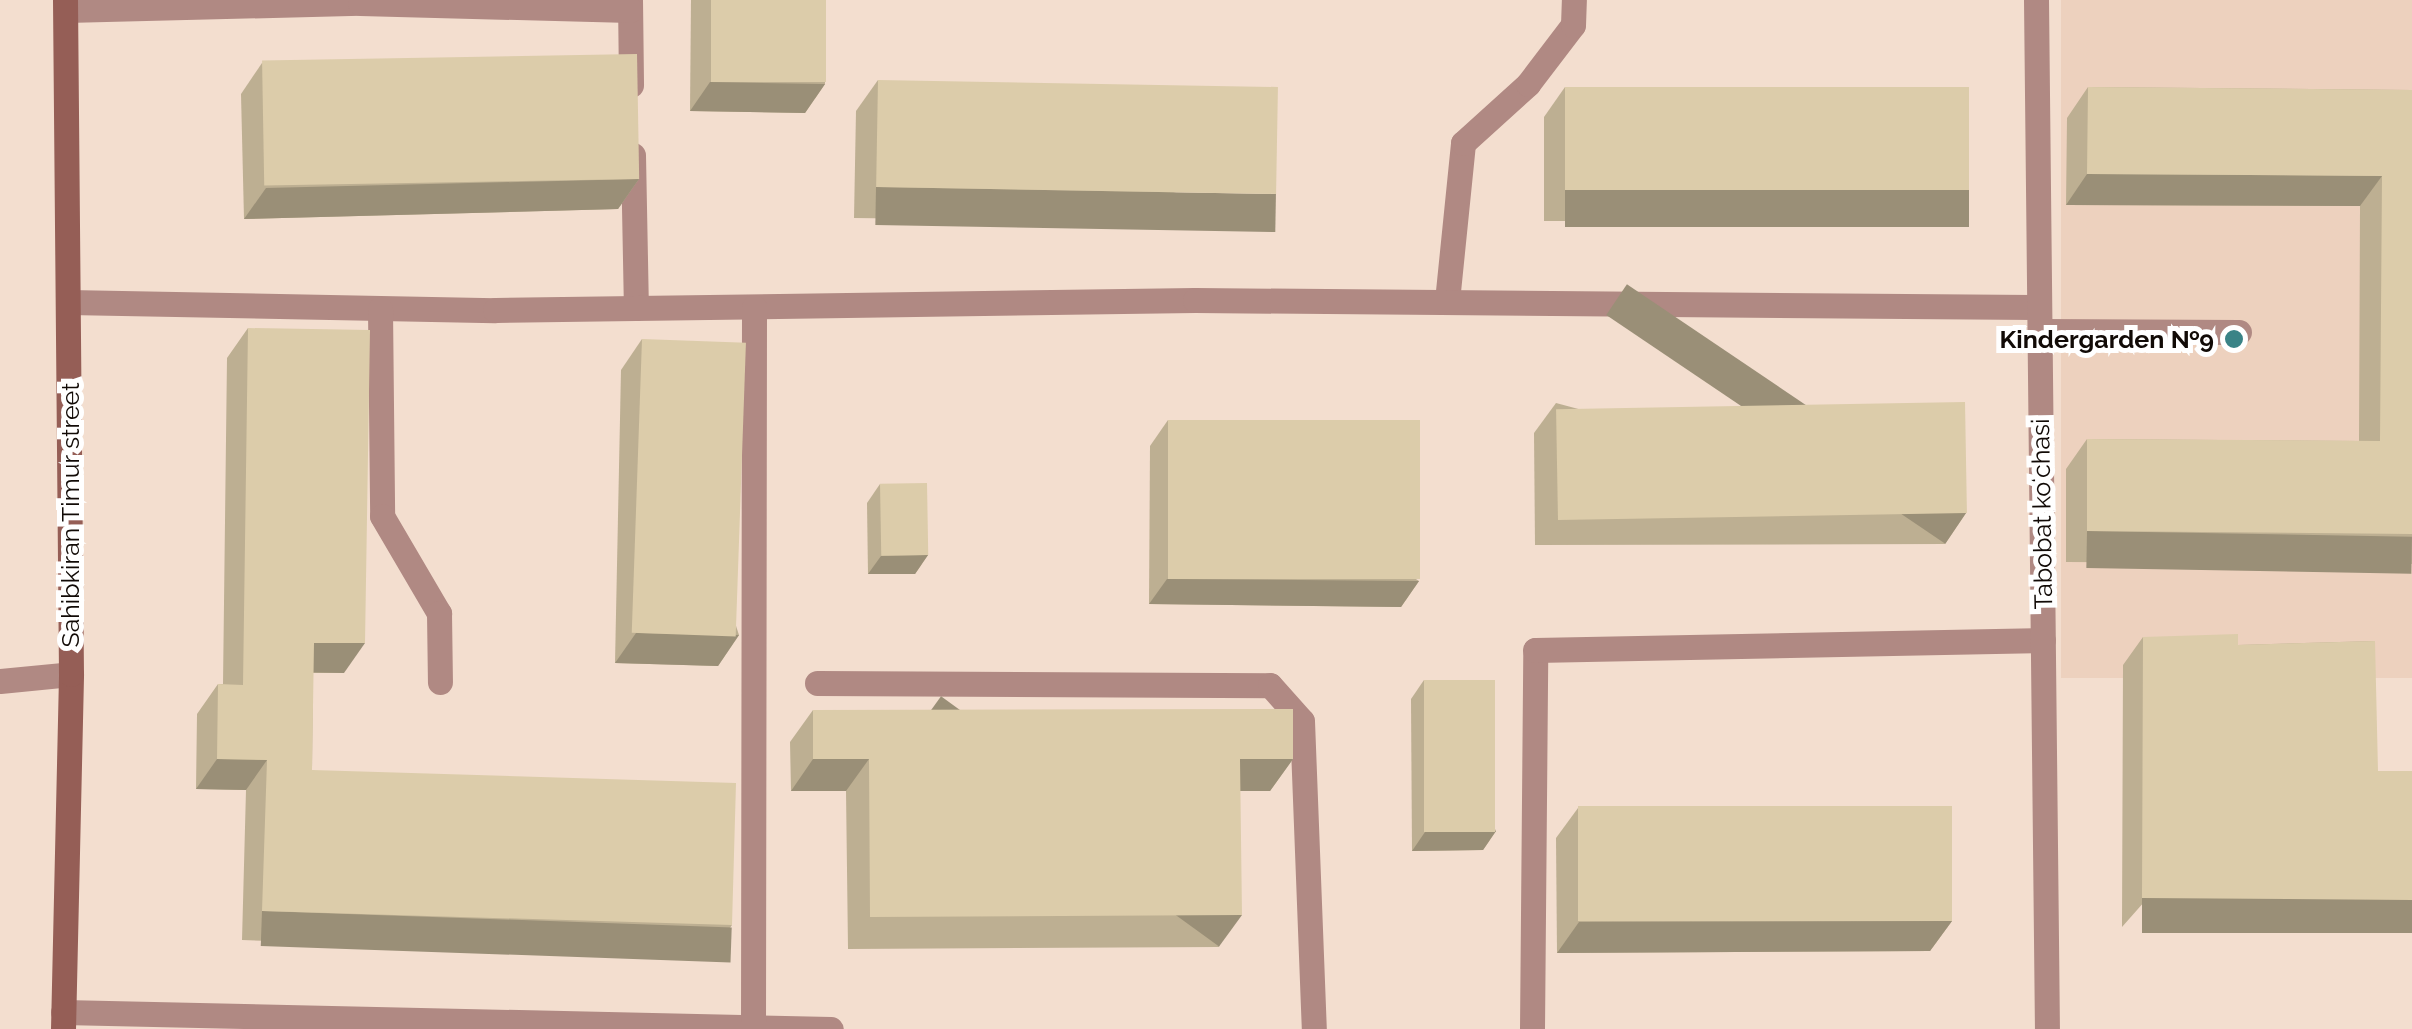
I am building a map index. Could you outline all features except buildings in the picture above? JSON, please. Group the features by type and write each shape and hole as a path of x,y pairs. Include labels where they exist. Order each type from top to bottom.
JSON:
{"main road":[{"name":"Sahibkiran Timur street","path":"63,1021 71,674 66,5"}],"street":[{"path":"1448,301 1463,143 1528,84 1573,25 1574,0"},
{"name":"Tabobat koʻchasi","path":"2036,0 2048,1029"},
{"path":"66,5 360,1 630,5 636,308"},
{"path":"68,302 380,309 1448,301 2040,319 2239,332"},
{"path":"753,1028 754,307"},
{"path":"380,309 382,516 439,613 440,682"},
{"path":"1532,1029 1535,650 2044,640"},
{"path":"0,682 71,674"},
{"path":"817,682 1270,685 1302,721 1314,1029"},
{"path":"63,1021 832,1029"}],"shaded area":[{"name":"Kindergarden №9","path":"2061,0 2412,0 2412,678 2061,678"}],"place":[{"name":"Kindergarden №9","path":"2234,339"}]}
